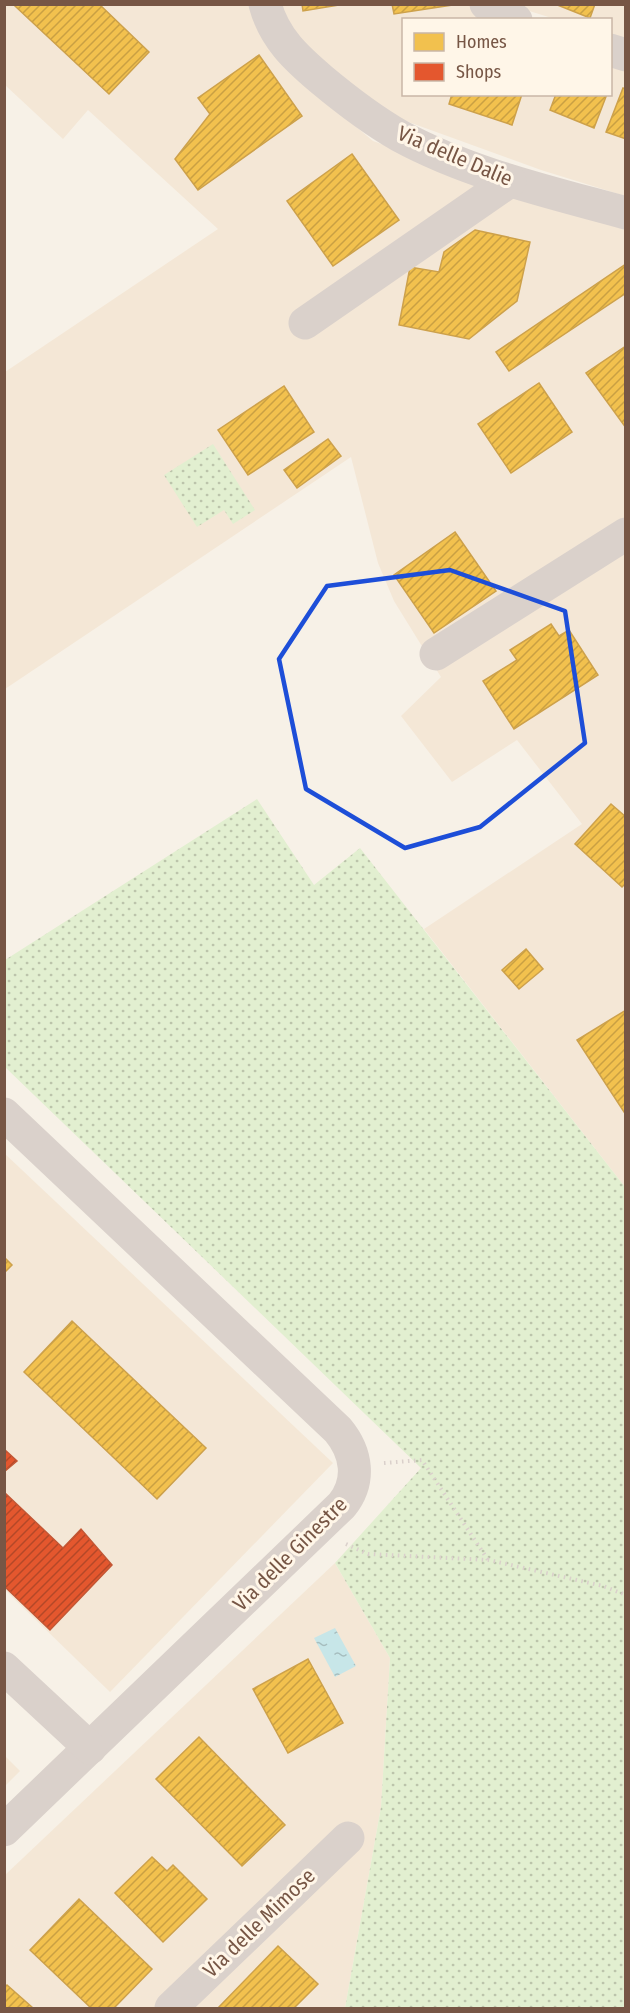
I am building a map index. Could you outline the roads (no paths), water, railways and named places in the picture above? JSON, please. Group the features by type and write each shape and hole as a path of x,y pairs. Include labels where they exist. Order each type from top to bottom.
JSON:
{"street":[{"name":"Via delle Dalie","path":"265,4 273,26 286,46 331,87 367,115 419,145 471,168 626,213"},
{"path":"486,4 497,13 511,18"},
{"path":"305,323 510,181"},
{"path":"436,654 626,534"},
{"name":"Via delle Ginestre","path":"4,1114 338,1430 348,1445 355,1465 355,1475 349,1496 4,1830"},
{"path":"4,1668 90,1748"},
{"name":"Via delle Mimose","path":"171,2008 348,1838"}],"water":[{"path":"335,1628 356,1666 335,1677 314,1638"}]}
